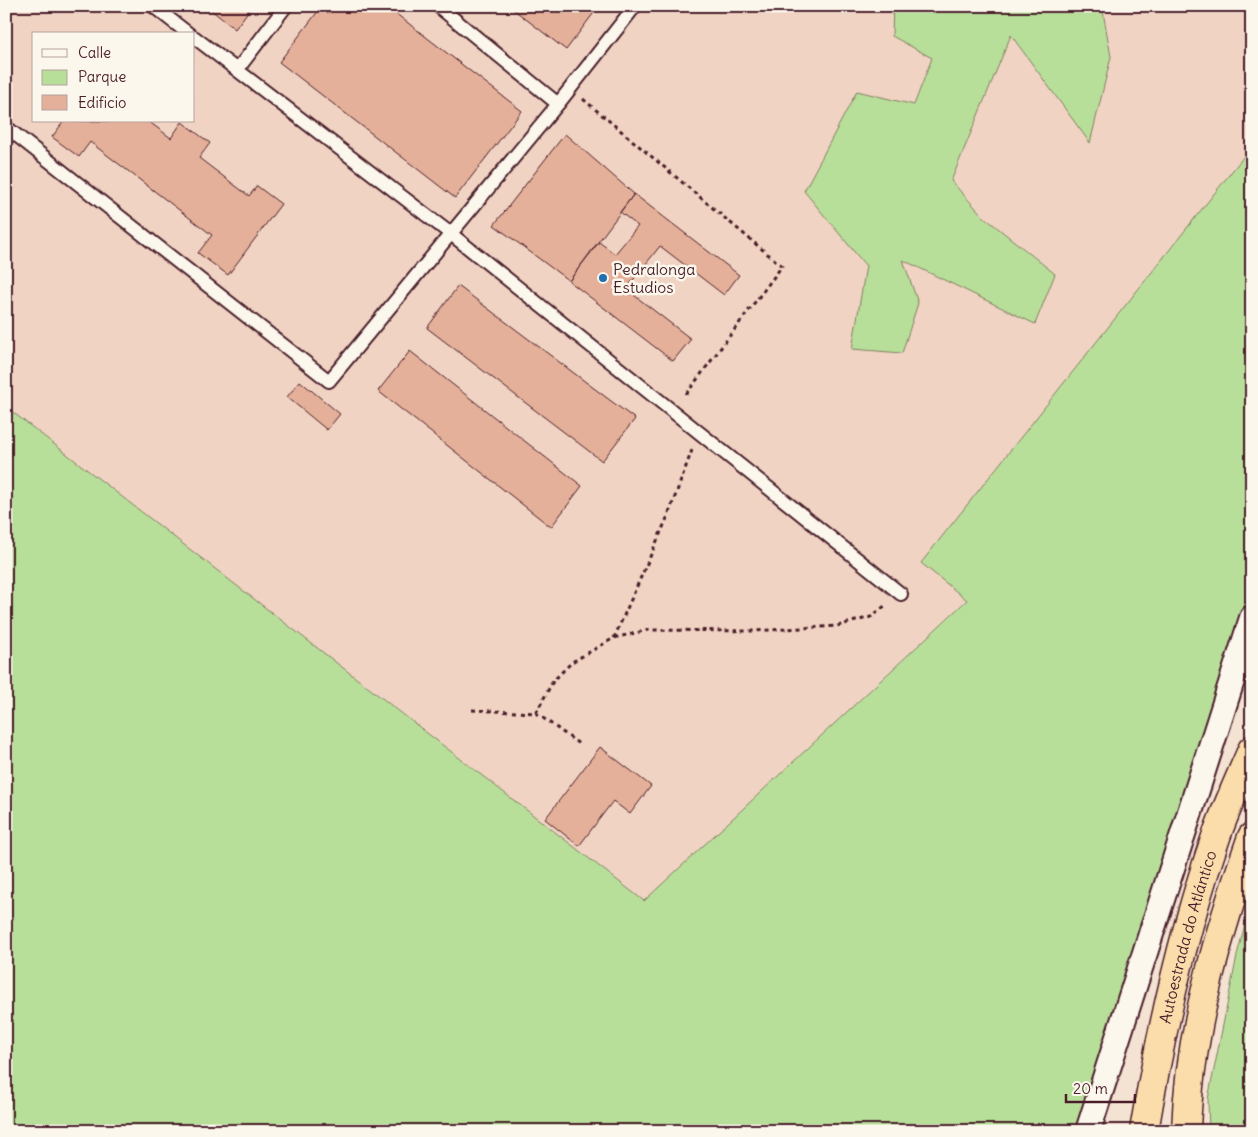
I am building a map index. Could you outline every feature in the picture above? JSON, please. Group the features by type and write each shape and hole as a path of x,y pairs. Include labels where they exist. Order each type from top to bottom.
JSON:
{"highway":[{"name":"Autoestrada do Atlántico","path":"1144,1131 1158,1050 1188,926 1217,832 1252,750"},
{"path":"1186,1131 1200,1014 1227,908 1252,837"}],"street":[{"path":"1088,1131 1252,618"}],"lane":[{"path":"153,6 186,32"},
{"path":"237,70 286,6"},
{"path":"438,6 558,104"},
{"path":"6,127 329,381 558,104 635,6"},
{"path":"195,38 451,234 901,594"}],"path":[{"path":"570,88 782,266 762,295 683,396 689,423 692,453 668,516 614,638"},
{"path":"536,713 553,681 572,662 614,638 648,630 752,631 837,626 871,617 901,594"},
{"path":"472,710 536,713 579,744"}],"shaded area":[{"path":"6,6 1243,6 1252,51 1252,146 921,563 967,599 644,901 6,407"}],"green space":[{"path":"893,6 1102,6 1111,57 1090,143 1011,35 951,181 984,217 1055,274 1035,324 903,260 918,303 902,353 852,349 866,266 804,191 857,91 914,105 932,58 892,36"},
{"path":"1252,146 1252,582 1078,1131 6,1131 6,407 644,901 967,600 921,563"},
{"path":"1252,899 1252,1131 1209,1131 1208,1099 1238,951"}],"building":[{"path":"206,6 252,6 235,29"},
{"path":"322,6 386,6 522,111 455,198 279,62"},
{"path":"509,6 599,6 566,50"},
{"path":"63,122 149,122 171,138 182,122 210,143 199,158 249,196 257,186 281,204 228,275 198,253 212,235 90,142 79,157 52,137"},
{"path":"565,134 634,194 569,281 494,225"},
{"name":"Pedralonga Estudios","path":"634,194 739,275 724,295 660,246 626,289 691,339 673,361 569,281 599,242 615,254 638,226 620,212"},
{"path":"458,286 635,419 602,461 427,328"},
{"path":"410,351 582,486 551,527 378,391"},
{"path":"300,381 340,414 327,430 287,397"},
{"path":"600,747 651,786 630,814 613,801 579,846 545,819"}],"place":[{"name":"Pedralonga Estudios","path":"603,278"}]}
